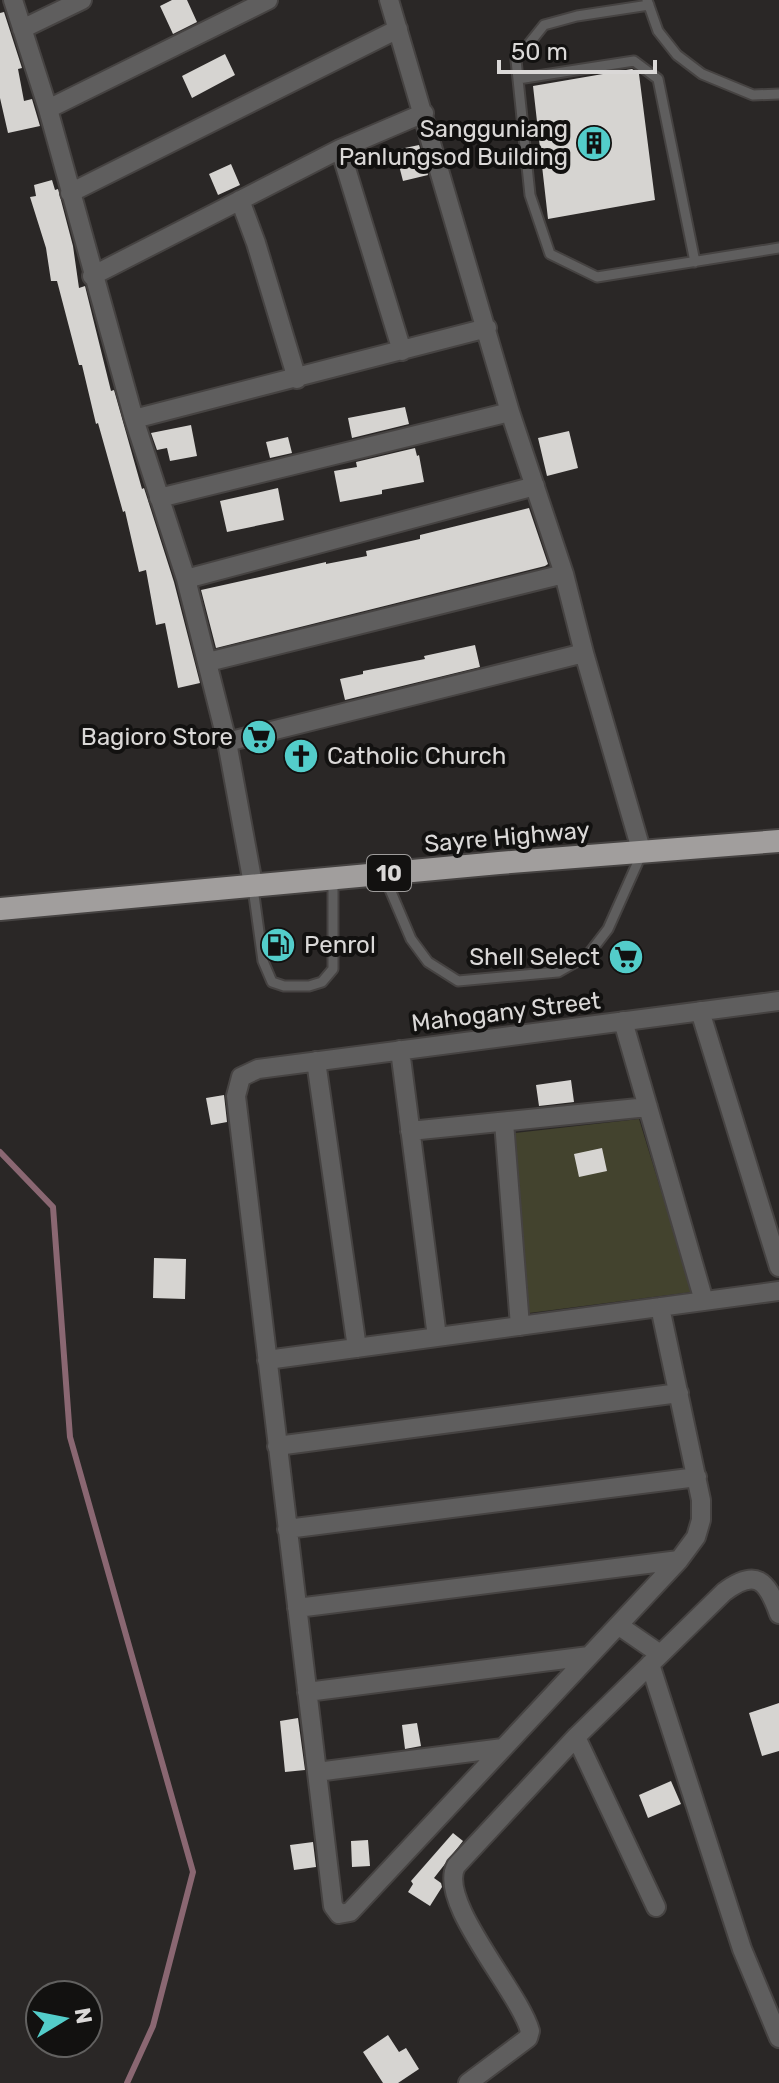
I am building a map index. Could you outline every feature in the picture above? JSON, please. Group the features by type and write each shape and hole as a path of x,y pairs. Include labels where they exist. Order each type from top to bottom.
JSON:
{"highway":[{"name":"Sayre Highway","path":"0,909 253,884 779,841"}],"street":[{"path":"13,0 48,109 134,419 186,579 227,742 253,884"},
{"path":"22,29 82,0"},
{"path":"48,109 268,0"},
{"path":"389,0 510,412 564,574 642,853"},
{"path":"70,193 398,29"},
{"path":"92,276 340,149 424,113"},
{"path":"340,149 402,351"},
{"path":"240,200 297,379"},
{"path":"134,419 487,328"},
{"path":"159,498 510,412"},
{"path":"186,579 535,486"},
{"path":"208,662 564,574"},
{"path":"227,742 584,653"},
{"name":"Mahogany Street","path":"267,1360 236,1096 241,1077 258,1069 779,1001"},
{"path":"700,1011 779,1267"},
{"path":"623,1021 704,1301"},
{"path":"400,1050 437,1337"},
{"path":"316,1061 357,1348"},
{"path":"410,1131 648,1107"},
{"path":"504,1122 520,1326"},
{"path":"660,1307 697,1477 701,1520 696,1537 679,1560 350,1912 336,1913 267,1360 357,1348 437,1337 520,1326 704,1301 779,1291"},
{"path":"277,1446 679,1393"},
{"path":"287,1529 697,1477"},
{"path":"297,1608 679,1560"},
{"path":"468,2083 528,2038 530,2031 459,1904 454,1893 453,1872 576,1737 724,1592 743,1579 758,1580 768,1587 779,1614"},
{"path":"618,1625 655,1659 742,1949 779,2038"},
{"path":"307,1692 589,1656"},
{"path":"576,1737 656,1907"},
{"path":"317,1772 503,1748"}],"lane":[{"path":"779,94 753,95 702,74 677,55 658,31 648,3 544,25 516,60 530,195 550,254 597,277 779,248"},
{"path":"518,79 634,61 658,79 695,262"},
{"path":"383,873 411,939 428,962 458,981 558,972 588,955 608,929 642,853"},
{"path":"253,884 263,961 272,982 284,986 309,986 322,982 333,969 333,878"}],"green space":[{"path":"639,1119 692,1292 529,1313 515,1133"}],"building":[{"path":"172,0 187,0 197,22 173,34 160,6"},
{"path":"4,12 22,68 18,69 24,101 32,99 40,126 8,133 0,98 0,13"},
{"path":"225,54 235,75 192,98 182,76"},
{"name":"Sangguniang Panlungsod Building","path":"632,69 639,74 655,200 548,219 533,86"},
{"path":"419,145 428,175 403,181 395,150"},
{"path":"231,164 240,185 218,195 209,174"},
{"path":"52,180 55,190 58,189 73,246 79,288 85,286 111,391 114,390 142,489 174,582 200,683 178,688 165,623 156,625 146,570 139,572 125,511 96,424 57,281 51,281 46,248 30,197 36,196 34,185"},
{"path":"405,407 409,424 352,438 348,418"},
{"path":"191,425 197,456 170,461 167,448 157,450 151,433"},
{"path":"569,431 578,468 547,476 538,438"},
{"path":"288,437 292,453 270,458 266,442"},
{"path":"415,448 424,482 340,502 334,471 357,467 356,462"},
{"path":"278,488 284,520 227,532 220,501"},
{"path":"529,508 548,564 545,566 216,648 201,590 367,556 366,551 420,539 420,535"},
{"path":"475,645 480,667 345,700 340,679"},
{"path":"571,1080 574,1102 539,1106 536,1085"},
{"path":"224,1095 227,1122 211,1125 206,1098"},
{"path":"602,1148 607,1171 579,1177 574,1154"},
{"path":"154,1258 186,1259 185,1299 153,1298"},
{"path":"779,1703 779,1751 762,1756 749,1713"},
{"path":"298,1718 305,1770 285,1772 280,1721"},
{"path":"417,1723 421,1746 405,1749 402,1725"},
{"path":"671,1781 681,1804 648,1818 639,1795"},
{"path":"453,1833 463,1841 434,1878 442,1887 430,1906 408,1892 413,1884 411,1881"},
{"path":"368,1840 370,1866 352,1867 351,1841"},
{"path":"313,1842 316,1867 294,1870 290,1845"},
{"path":"388,2035 399,2052 406,2048 419,2069 398,2083 383,2083 363,2052"}],"waterway":[{"path":"0,1152 53,1207 70,1437 193,1872 153,2026 127,2083"}],"place":[{"name":"Sangguniang Panlungsod Building","path":"594,143"},
{"name":"Bagioro Store","path":"259,737"},
{"name":"Catholic Church","path":"301,756"},
{"name":"Penrol","path":"278,945"},
{"name":"Shell Select","path":"626,957"}]}
